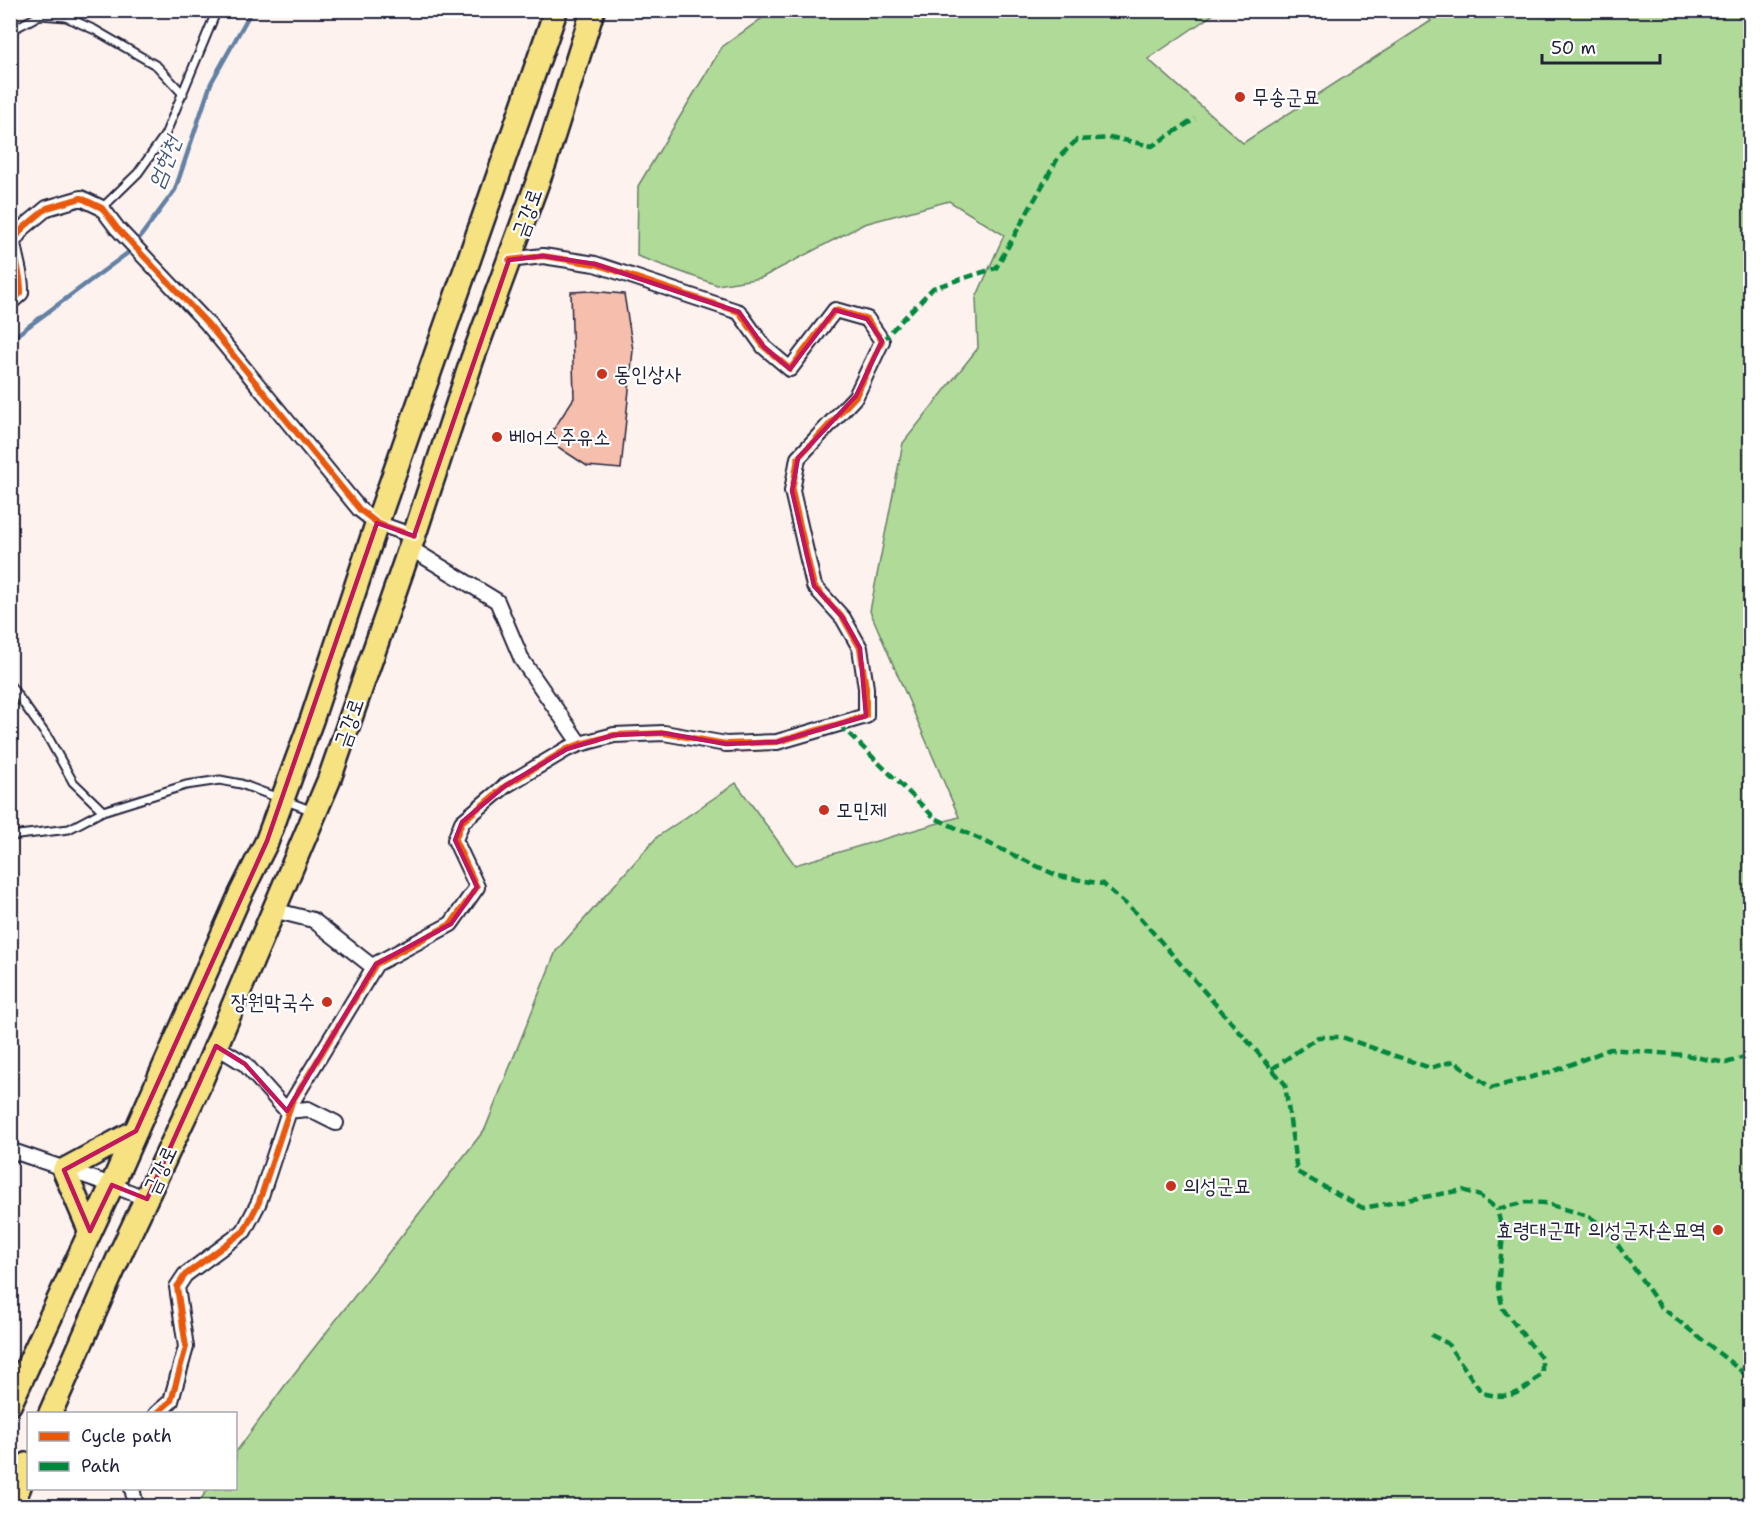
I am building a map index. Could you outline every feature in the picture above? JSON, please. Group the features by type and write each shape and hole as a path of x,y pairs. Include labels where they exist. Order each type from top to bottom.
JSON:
{"main road":[{"name":"금강로","path":"10,1404 112,1185 240,895 267,841 312,719 377,523 556,10"},
{"name":"금강로","path":"50,1412 216,1046 336,761 472,360 545,162 593,10"},
{"path":"90,1231 64,1170 136,1131"},
{"path":"12,1506 27,1467"}],"street":[{"path":"10,303 21,293 22,279 15,259 13,242 23,228 47,208 81,198 102,208 117,228 207,323 360,510 377,523 412,542 496,600 522,660 580,744"},
{"path":"157,1412 171,1401 186,1347 177,1287 184,1275 244,1231 260,1202 287,1111 376,964 450,924 477,886 455,840 462,822 505,786 567,749 614,735 664,734 726,744 777,742 866,716 866,688 860,648 843,618 814,586 792,491 798,458 856,396 882,341 867,319 835,310 790,369 764,347 739,312 595,264 543,256 509,260"},
{"path":"273,910 313,920 374,967"},
{"path":"216,1046 244,1064 287,1111"},
{"path":"287,1111 308,1109 336,1123"},
{"path":"10,1150 147,1199"},
{"path":"132,1490 136,1506"}],"lane":[{"path":"102,208 138,173 165,135 217,10"},
{"path":"10,31 40,15 66,16 158,66 183,94"},
{"path":"10,685 49,740 73,782 103,811"},
{"path":"10,836 69,829 103,811 186,785 220,780 241,784 315,812"}],"highlighted area":[{"path":"543,256 595,264 739,312 764,347 790,369 835,310 867,319 882,341 856,396 798,458 792,491 814,586 843,618 860,648 866,716 777,742 726,744 664,733 614,735 567,749 505,786 462,822 455,840 477,887 451,924 376,964 287,1111 245,1064 216,1046 147,1199 112,1185 90,1231 64,1170 136,1131 267,841 377,523 414,536 509,260"}],"green space":[{"path":"772,11 1218,11 1148,59 1243,143 1431,21 1422,11 1750,11 1750,1506 196,1506 207,1490 237,1490 237,1451 286,1384 485,1129 556,951 657,837 736,783 795,865 959,817 870,611 903,443 978,348 976,298 1004,235 949,201 864,224 761,278 717,285 637,256 638,186 722,47"}],"building":[{"name":"동인상사","path":"571,292 624,294 633,350 621,469 587,466 558,447 553,430 574,398"}],"waterway":[{"name":"엄현천","path":"10,340 129,252 175,190 211,83 252,10"}],"marked path":[{"path":"64,10 66,17"},
{"path":"882,341 933,288 996,268 1058,158 1077,140 1114,138 1152,146 1195,119"},
{"path":"840,725 935,818 1058,876 1103,884 1136,913 1285,1084 1297,1172 1363,1208 1463,1190 1480,1196 1497,1209 1526,1202 1544,1203 1588,1216 1606,1228 1660,1306 1750,1378"},
{"path":"1272,1069 1318,1037 1342,1037 1430,1068 1454,1061 1491,1088 1554,1071 1610,1049 1685,1055 1726,1063 1750,1055"},
{"path":"1431,1335 1447,1343 1482,1393 1500,1396 1515,1393 1528,1386 1542,1373 1542,1359 1503,1309 1498,1287 1503,1234 1497,1209"}],"cycle path":[{"path":"10,303 21,293 13,242 23,228 47,208 81,198 102,208 117,228 207,323 360,510 377,523 414,536"},
{"path":"158,1412 171,1401 186,1347 177,1287 185,1275 244,1231 259,1202 292,1102 376,964 451,924 477,887 455,840 462,822 505,786 567,749 614,735 664,733 726,744 777,742 866,716 866,688 860,648 843,618 814,586 792,491 798,458 856,396 882,341 867,319 835,310 790,369 764,347 739,312 595,264 543,256 509,260"}],"place":[{"name":"무송군묘","path":"1240,97"},
{"name":"동인상사","path":"602,374"},
{"name":"베어스주유소","path":"497,437"},
{"name":"모민제","path":"824,810"},
{"name":"장원막국수","path":"327,1002"},
{"name":"의성군묘","path":"1171,1186"},
{"name":"효령대군파 의성군자손묘역","path":"1718,1230"}]}
